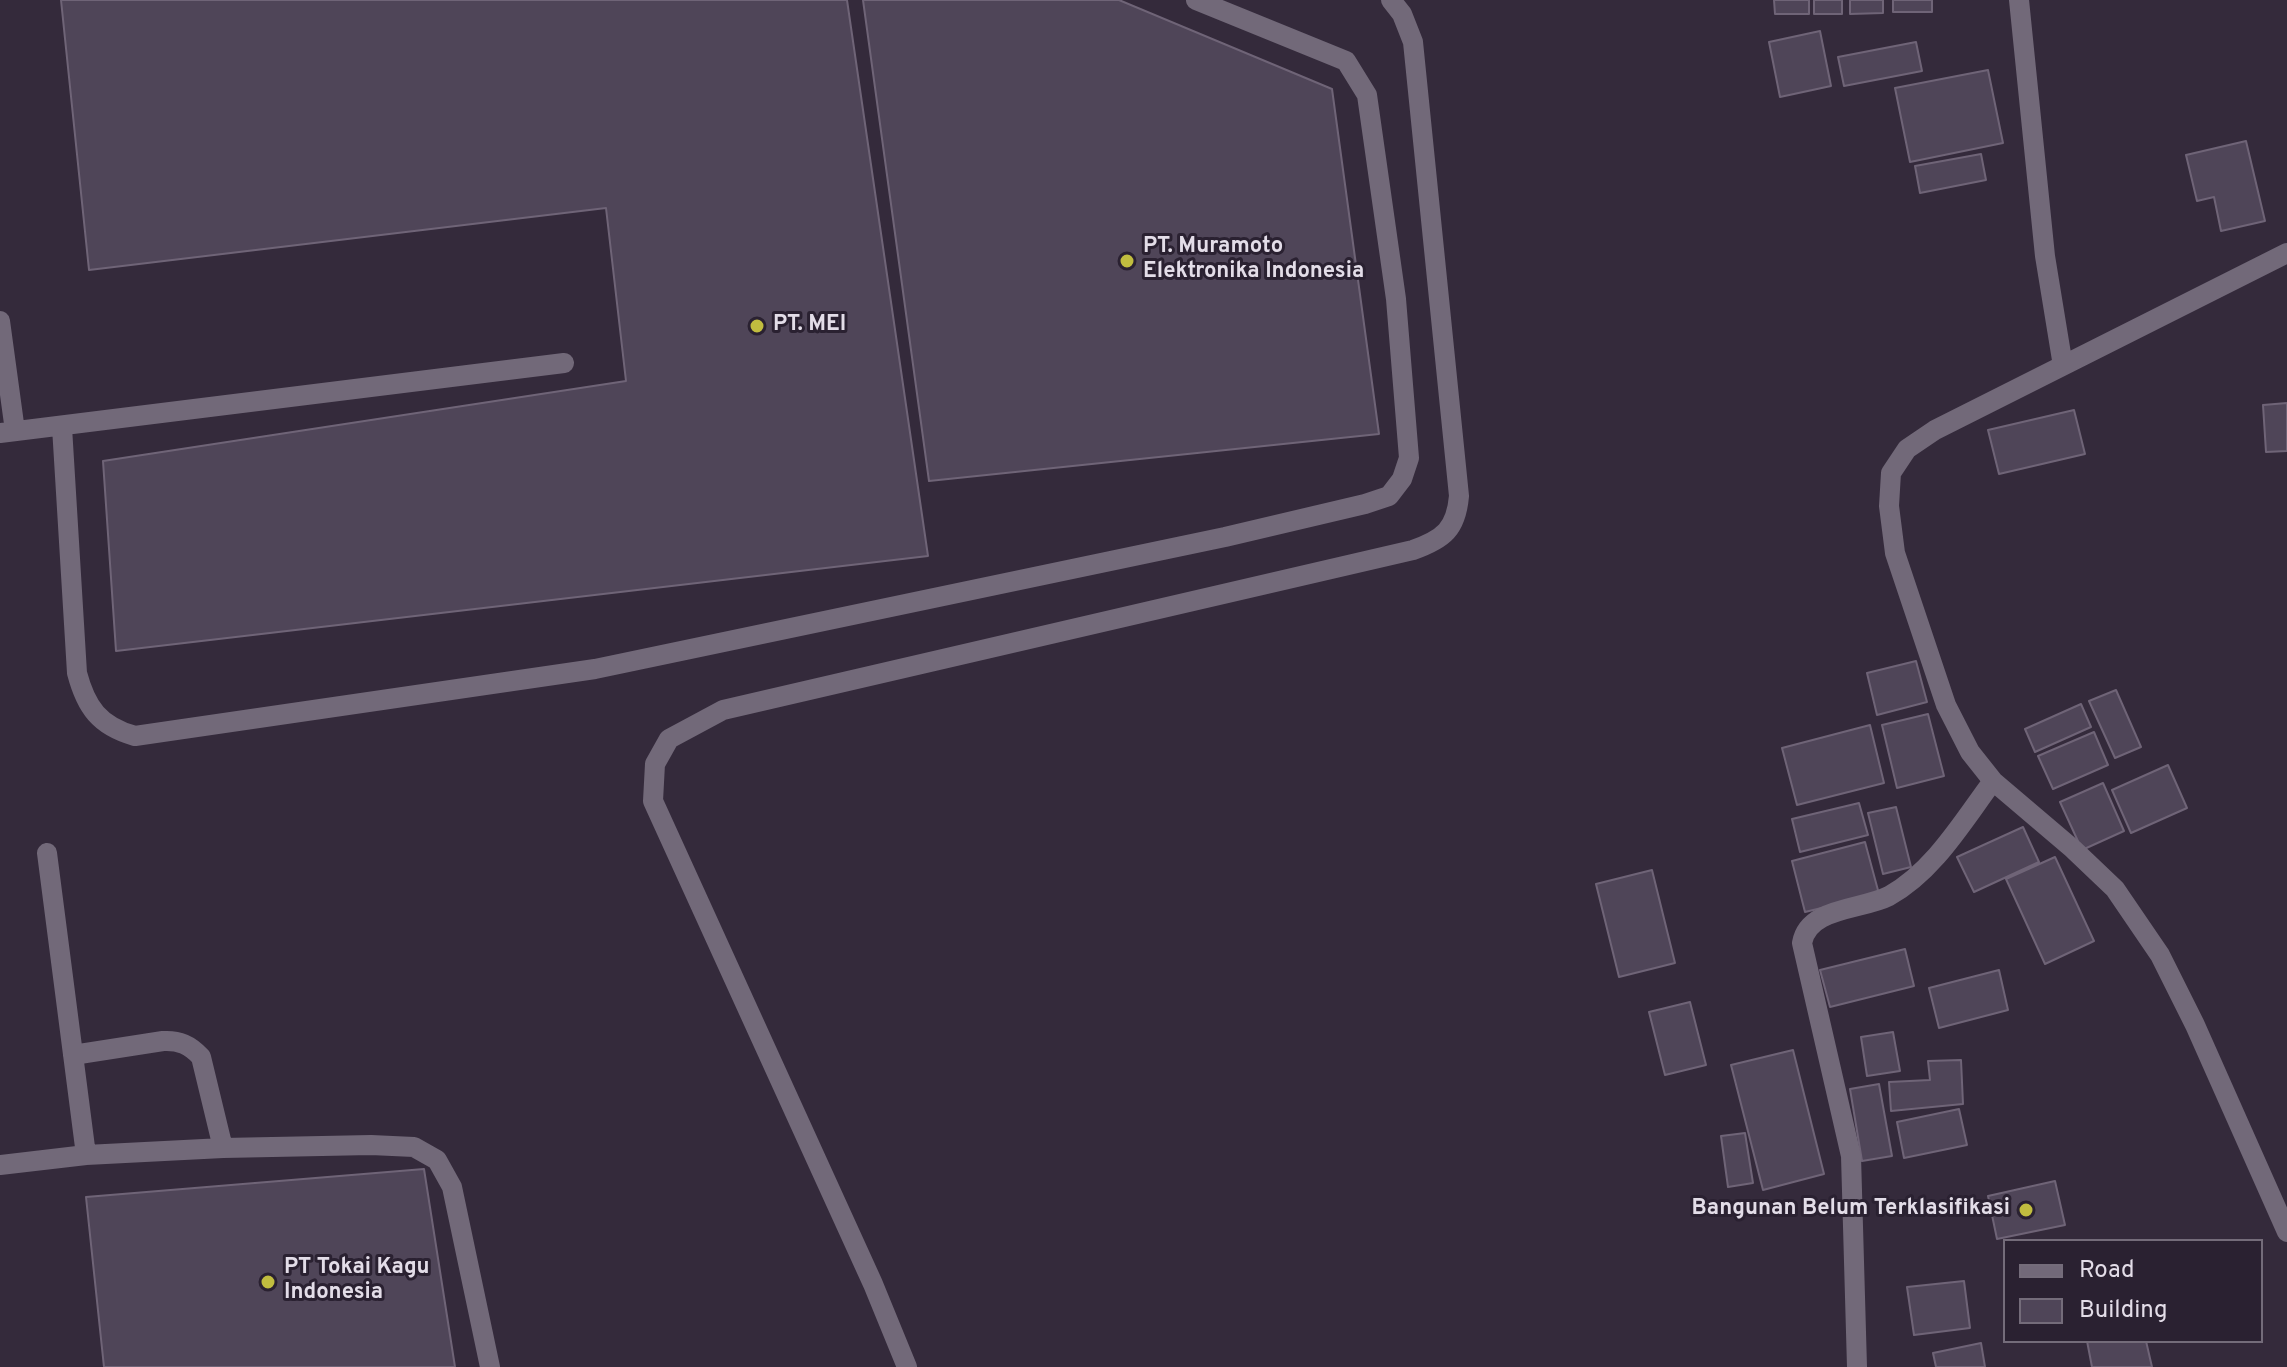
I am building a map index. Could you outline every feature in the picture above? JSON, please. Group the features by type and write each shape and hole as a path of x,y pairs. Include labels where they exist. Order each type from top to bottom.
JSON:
{"street":[{"path":"62,427 77,673 84,699 99,716 118,731 135,736 595,669 1225,537 1389,496 1402,479 1409,458 1396,299 1367,95 1346,61 1196,0"},
{"path":"907,1367 873,1284 653,801 655,764 669,739 723,710 1413,550 1431,544 1445,534 1457,519 1459,496 1450,402 1413,42 1402,14 1391,0"},
{"path":"2019,0 2045,256 2063,366"},
{"path":"2287,253 1935,430 1907,449 1891,473 1889,506 1895,553 1925,648 1946,705 1970,752 1993,781 2115,889 2160,955 2195,1025 2287,1232"},
{"path":"0,321 8,432 564,363"},
{"path":"1857,1367 1851,1156 1802,943 1804,932 1812,922 1886,898 1909,883 1948,841 1993,781"},
{"path":"47,853 86,1155"},
{"path":"73,1055 177,1040 193,1049 201,1057 223,1148"},
{"path":"0,1165 86,1155 223,1148 414,1147 437,1160 452,1187 490,1367"}],"building":[{"name":"PT. MEI","path":"61,0 847,0 928,556 116,651 103,461 626,381 606,208 89,270"},
{"name":"PT. Muramoto Elektronika Indonesia","path":"863,0 1119,0 1332,89 1379,434 929,481"},
{"path":"1774,0 1809,0 1809,14 1775,14"},
{"path":"1814,0 1842,0 1842,14 1814,14"},
{"path":"1850,0 1883,0 1883,13 1850,14"},
{"path":"1893,0 1932,0 1932,12 1893,12"},
{"path":"1820,31 1831,86 1780,97 1769,42"},
{"path":"1916,42 1922,71 1844,86 1838,57"},
{"path":"1988,70 2003,143 1910,162 1895,88"},
{"path":"2246,141 2265,221 2221,231 2214,197 2197,201 2186,155"},
{"path":"1981,154 1986,180 1920,193 1915,166"},
{"path":"2287,403 2287,451 2266,452 2263,405"},
{"path":"2074,410 2085,454 1999,474 1988,430"},
{"path":"1916,661 1927,702 1877,715 1867,673"},
{"path":"2116,690 2141,747 2115,758 2089,701"},
{"path":"2081,704 2091,727 2035,752 2025,729"},
{"path":"1928,714 1944,776 1897,788 1882,725"},
{"path":"1870,725 1884,783 1797,805 1782,748"},
{"path":"2094,732 2108,765 2053,789 2038,756"},
{"path":"2168,765 2187,808 2131,833 2112,790"},
{"path":"2103,783 2124,831 2082,850 2060,802"},
{"path":"1859,803 1868,835 1800,852 1792,819"},
{"path":"1896,807 1911,867 1883,874 1868,813"},
{"path":"2023,827 2039,862 1974,892 1957,857"},
{"path":"1865,842 1879,894 1805,912 1792,861"},
{"path":"2055,857 2094,941 2045,964 2006,879"},
{"path":"1652,870 1675,963 1619,977 1596,884"},
{"path":"1905,949 1914,986 1830,1007 1820,970"},
{"path":"1999,970 2008,1010 1939,1028 1929,988"},
{"path":"1690,1002 1706,1065 1665,1075 1649,1012"},
{"path":"1893,1032 1900,1071 1867,1076 1861,1037"},
{"path":"1793,1050 1824,1174 1763,1190 1731,1065"},
{"path":"1961,1060 1963,1104 1891,1111 1889,1082 1930,1080 1928,1061"},
{"name":"Bangunan Belum Terklasifikasi","path":"1879,1084 1892,1156 1862,1161 1850,1089"},
{"name":"Bangunan Belum Terklasifikasi","path":"1959,1109 1967,1145 1904,1158 1897,1122"},
{"name":"Bangunan Belum Terklasifikasi","path":"1745,1133 1753,1183 1728,1187 1721,1136"},
{"name":"PT Tokai Kagu Indonesia","path":"424,1169 455,1367 104,1367 86,1197"},
{"name":"Bangunan Belum Terklasifikasi","path":"2055,1181 2065,1225 1997,1239 1988,1196"},
{"name":"Bangunan Belum Terklasifikasi","path":"1964,1281 1970,1328 1914,1335 1907,1287"},
{"path":"1981,1343 1985,1367 1936,1367 1933,1353"},
{"path":"2087,1343 2146,1343 2152,1367 2092,1367"}],"place":[{"name":"PT. Muramoto Elektronika Indonesia","path":"1127,261"},
{"name":"PT. MEI","path":"757,326"},
{"name":"Bangunan Belum Terklasifikasi","path":"2026,1210"},
{"name":"PT Tokai Kagu Indonesia","path":"268,1282"}]}
